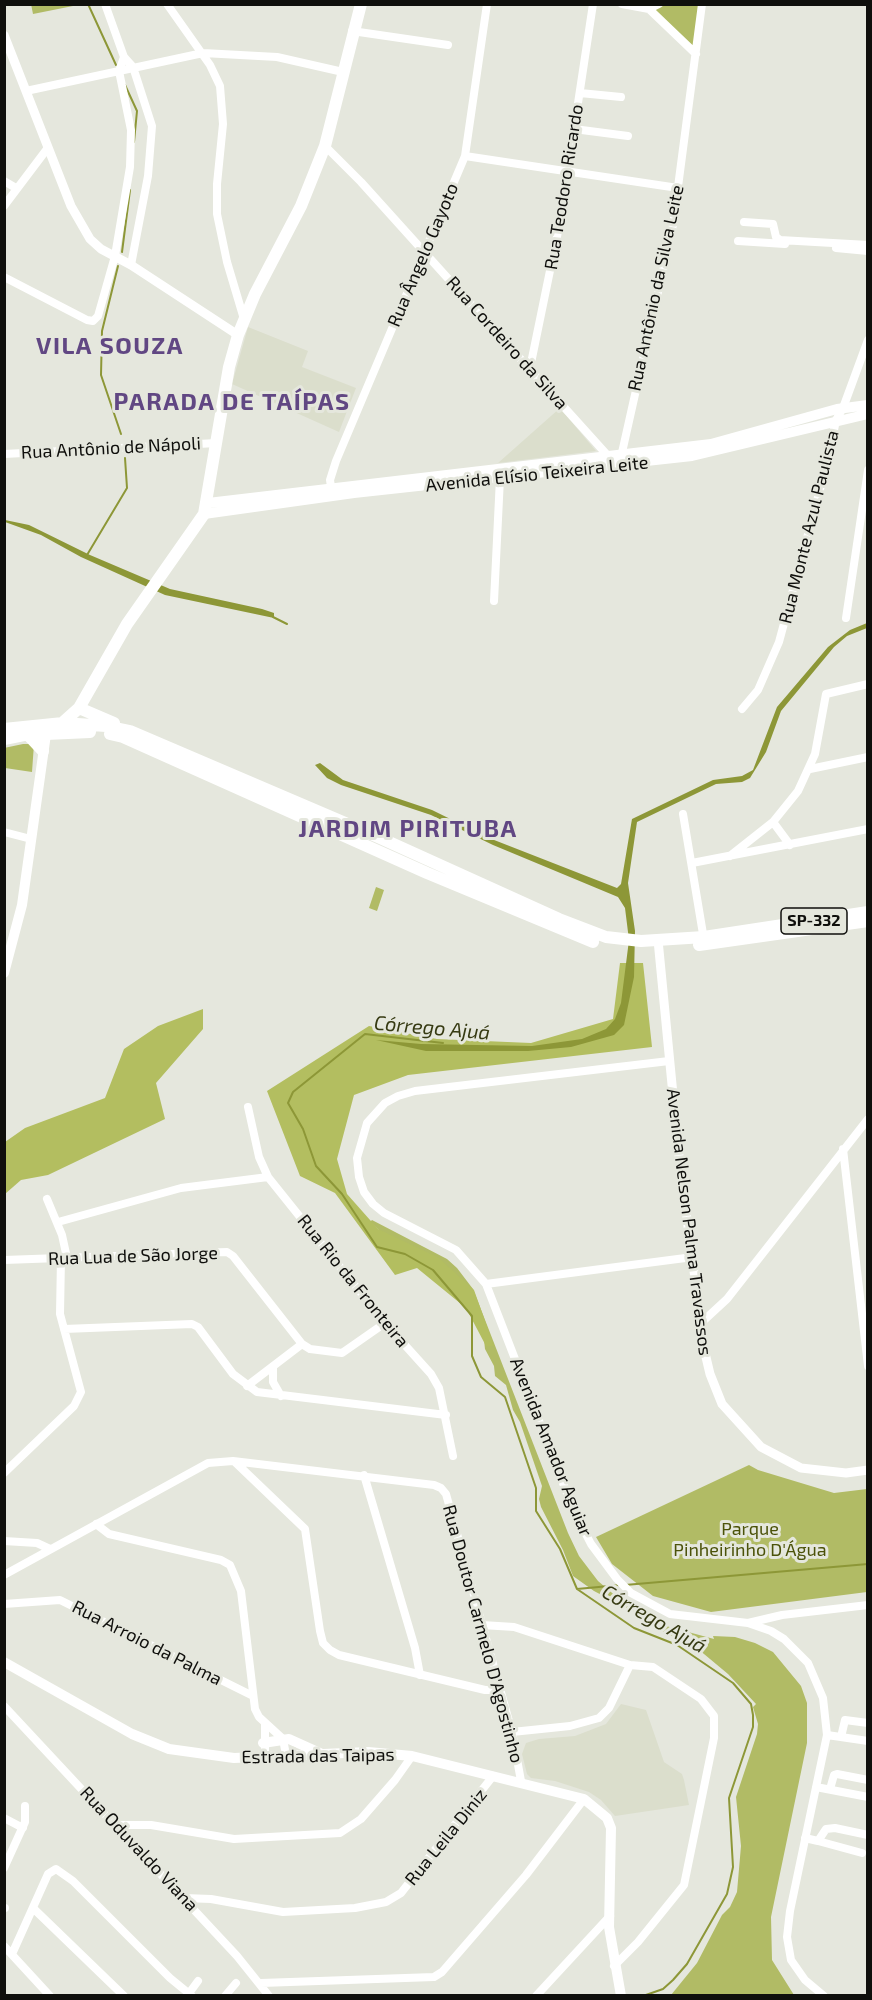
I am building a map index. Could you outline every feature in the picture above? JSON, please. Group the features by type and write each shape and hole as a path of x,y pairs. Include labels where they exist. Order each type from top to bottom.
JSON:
{"main road":[{"path":"4,973 22,905 46,734 63,723 79,708 114,644 206,508 229,367 238,335 301,206 325,146 352,31 361,4"},
{"name":"Avenida Elísio Teixeira Leite","path":"452,480 500,478 711,444 843,408 867,405"},
{"name":"Avenida Elísio Teixeira Leite","path":"206,508 615,459 716,451 867,414"},
{"path":"79,708 130,731"},
{"name":"SP-332","path":"4,729 63,723 106,726 130,731 378,837 585,930 625,944"},
{"name":"SP-332","path":"4,739 28,735 84,732 123,737 590,941 641,945 705,941 867,921"},
{"path":"28,735 43,751"},
{"name":"SP-332","path":"705,941 867,912"},
{"name":"Estrada das Taipas","path":"4,1662 132,1734 169,1749 210,1756 368,1752 412,1756 521,1781 584,1799 607,1818 611,1827 610,1916 614,1966 621,1995"},
{"path":"263,1743 283,1738 296,1741 320,1753"}],"street":[{"path":"105,4 124,57 133,67 150,113 152,141 131,265"},
{"path":"167,4 203,53 218,81 222,99 217,214 227,262 244,320"},
{"name":"Rua Ângelo Gayoto","path":"332,492 330,480 336,461 465,156 487,4"},
{"name":"Rua Teodoro Ricardo","path":"530,368 568,171 593,4"},
{"path":"622,4 649,9 696,54"},
{"path":"649,9 659,4"},
{"name":"Rua Antônio da Silva Leite","path":"615,459 668,250 702,4"},
{"path":"352,31 448,45"},
{"path":"4,35 47,149 80,224 101,249 131,265 238,335"},
{"path":"26,91 203,53 277,57 343,72"},
{"path":"4,277 87,321 96,319 115,256 131,147 131,130 119,71 124,57"},
{"path":"580,93 621,97"},
{"path":"574,129 628,136"},
{"name":"Rua Cordeiro da Silva","path":"325,146 615,459"},
{"path":"4,206 47,149"},
{"path":"465,156 678,188"},
{"path":"4,181 16,188"},
{"path":"744,222 773,224 776,237 780,240 867,245"},
{"path":"738,241 867,251"},
{"name":"Rua Monte Azul Paulista","path":"742,709 761,684 779,642 829,456 836,420 843,408 867,340"},
{"name":"Rua Antônio de Nápoli","path":"4,454 217,443"},
{"path":"846,618 867,470"},
{"path":"494,601 500,478"},
{"path":"730,856 772,822 798,791 810,769 819,741 825,696 830,692 867,684"},
{"path":"810,769 867,757"},
{"path":"683,814 705,941"},
{"path":"772,822 790,845"},
{"path":"692,863 867,829"},
{"path":"4,832 31,839"},
{"name":"Avenida Nelson Palma Travassos","path":"658,944 680,1167 710,1374 722,1404 755,1442 801,1468 836,1473 867,1470"},
{"name":"Avenida Amador Aguiar","path":"669,1061 415,1091 391,1100 375,1113 361,1136 357,1158 359,1177 364,1192 384,1213 456,1250 486,1284 573,1509 602,1561 631,1593 670,1614 748,1623 784,1639 808,1663 822,1692 827,1735 790,1911 787,1937 791,1960 805,1980 824,1995"},
{"name":"Rua Rio da Fronteira","path":"248,1107 260,1157 268,1177 385,1323 431,1374 439,1388 453,1456"},
{"path":"701,1323 727,1299 867,1119"},
{"path":"843,1149 867,1366"},
{"path":"58,1222 181,1188 268,1177"},
{"path":"4,1473 80,1396 79,1374 64,1329 59,1301 64,1258 58,1222 47,1199"},
{"name":"Rua Lua de São Jorge","path":"4,1260 227,1252 233,1256 302,1344"},
{"path":"486,1284 693,1257"},
{"path":"247,1386 302,1344 318,1352 342,1353 385,1323"},
{"path":"64,1329 192,1324 198,1327 223,1362 247,1386 257,1392 446,1415"},
{"path":"273,1367 273,1382 281,1396"},
{"path":"234,1461 305,1529 320,1631 323,1643 330,1650 339,1655 420,1675 485,1690 500,1690"},
{"name":"Rua Doutor Carmelo D'Agostinho","path":"4,1575 208,1463 234,1461 434,1485 446,1494 512,1732 521,1781"},
{"path":"364,1475 415,1648 420,1675"},
{"path":"96,1524 109,1534 221,1560 230,1565 241,1591 251,1695 255,1708 265,1723 283,1738 286,1755"},
{"path":"4,1541 36,1543 50,1549"},
{"name":"Rua Arroio da Palma","path":"4,1604 60,1600 251,1695"},
{"path":"748,1623 782,1615 867,1605"},
{"path":"482,1625 522,1629 630,1665 653,1667 701,1699 711,1709 715,1730 684,1885 638,1942 614,1966"},
{"path":"512,1732 570,1726 599,1718 609,1708 630,1665"},
{"name":"Rua Oduvaldo Viana","path":"4,1706 184,1898 261,1983 269,1995"},
{"path":"841,1737 845,1720 867,1723"},
{"path":"265,1723 263,1743 265,1756"},
{"path":"827,1735 867,1741"},
{"path":"116,1825 151,1825 234,1839 340,1833 361,1819 395,1780 412,1756"},
{"path":"830,1789 834,1775 837,1774 867,1780"},
{"name":"Rua Leila Diniz","path":"184,1898 211,1899 283,1912 355,1908 386,1902 401,1893 493,1776"},
{"path":"816,1787 867,1797"},
{"path":"261,1983 434,1977 442,1972 526,1875 584,1799"},
{"path":"4,1868 23,1828 25,1806"},
{"path":"4,1818 23,1828"},
{"path":"818,1841 826,1829 835,1828 867,1834"},
{"path":"805,1838 862,1853"},
{"path":"12,1954 51,1870 61,1870 189,1995 198,1982"},
{"path":"34,1909 124,1995"},
{"path":"536,1995 610,1916"},
{"path":"4,1946 50,1995"},
{"path":"225,1995 236,1983"}],"shaded area":[{"path":"248,327 308,351 302,367 356,388 339,432 232,384"},
{"path":"560,408 596,451 498,463"},
{"path":"5,520 29,525 90,555 170,589 262,609 274,613 274,618 165,595 81,557 41,535 5,522"},
{"path":"867,623 867,628 847,636 834,647 781,711 766,752 750,778 742,782 716,784 637,822 628,883 635,931 634,977 624,1025 614,1035 571,1047 528,1051 426,1051 376,1040 421,1044 532,1046 582,1039 606,1029 615,1019 621,1003 629,940 625,908 618,897 493,845 431,815 341,785 327,778 315,765 320,763 343,780 432,810 489,838 617,888 621,884 632,819 713,780 742,776 753,770 777,707 828,647 850,630"},
{"path":"620,963 643,963 652,1047 408,1075 354,1095 337,1159 347,1194 378,1229 439,1258 474,1290 494,1346 486,1346 466,1308 417,1268 395,1275 335,1193 300,1176 267,1091 369,1026 437,1039 531,1043 613,1019"},
{"path":"203,1009 203,1029 156,1083 165,1119 48,1175 21,1180 5,1194 5,1142 25,1128 105,1098 124,1049 158,1026"},
{"path":"621,1704 646,1710 664,1762 682,1774 689,1805 615,1816 601,1800 589,1792 555,1781 531,1778 527,1774 522,1754 526,1743 539,1739 575,1736 606,1724"}],"green space":[{"path":"31,4 78,4 78,5 33,14"},
{"path":"663,5 701,5 695,48 652,9"},
{"path":"34,744 32,772 5,768 4,748"},
{"path":"376,887 384,890 377,911 369,908"},
{"path":"372,1220 447,1259 473,1289 568,1533 579,1556 598,1581 631,1609 666,1626 714,1639 713,1636 735,1637 773,1652 801,1686 807,1703 807,1743 771,1917 772,1960 794,1995 671,1995 697,1963 737,1892 741,1846 736,1797 757,1734 758,1724 753,1707 756,1704 728,1674 698,1649 648,1624 634,1612 594,1591 573,1576 563,1550 541,1507 539,1499 542,1486 506,1385 495,1376 494,1366 485,1349 482,1322 370,1222"},
{"name":"Parque Pinheirinho D'Água","path":"749,1465 758,1470 834,1493 867,1489 867,1592 711,1612 653,1596 612,1564 596,1537"}],"waterway":[{"path":"88,4 116,65"},
{"path":"125,85 137,111 134,142"},
{"path":"122,252 130,190"},
{"path":"118,266 102,331 101,375 121,434"},
{"path":"87,555 127,488 125,458"},
{"path":"273,617 287,624"},
{"name":"Córrego Ajuá","path":"443,1043 365,1034 293,1092 288,1103 303,1129 316,1166 342,1194 377,1247 405,1254 433,1270 472,1316 472,1356 481,1377 505,1397 536,1488 536,1511 560,1549 577,1589 634,1628 677,1645 733,1683 751,1704 753,1727 729,1798 733,1867 727,1894 687,1964 663,1989 643,1996"},
{"path":"625,1585 868,1564"},
{"path":"577,1589 620,1585"}],"district":[{"name":"VILA SOUZA","path":"110,346"},
{"name":"PARADA DE TAÍPAS","path":"232,402"},
{"name":"JARDIM PIRITUBA","path":"408,829"}]}
